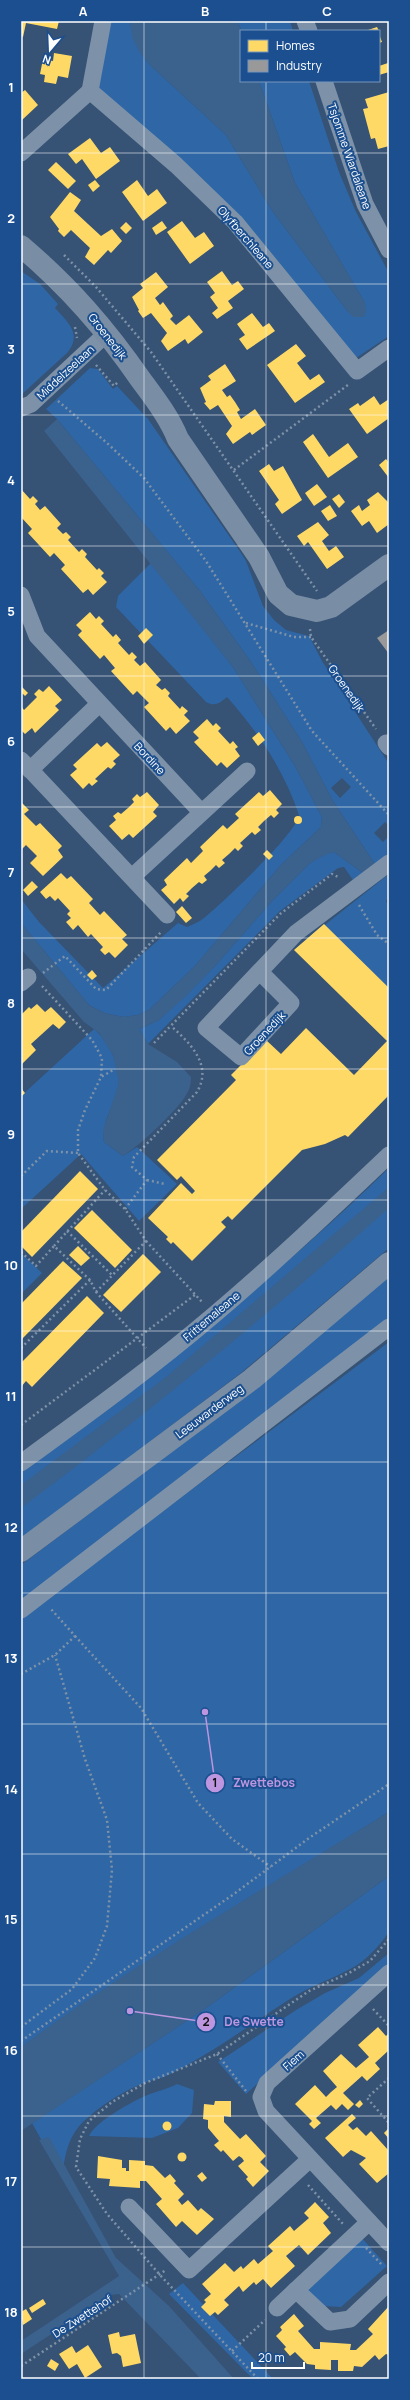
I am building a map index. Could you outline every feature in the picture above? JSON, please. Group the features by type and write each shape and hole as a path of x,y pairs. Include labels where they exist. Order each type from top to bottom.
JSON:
{"main road":[{"name":"Groenedijk","path":"21,246 72,290 93,340 127,372 171,422 178,439 259,557 278,594 291,605 313,611"},
{"name":"Groenedijk","path":"21,261 72,290"},
{"path":"313,611 331,607 389,565"},
{"name":"Leeuwarderweg","path":"21,1551 252,1379 389,1263"}],"street":[{"path":"21,153 90,91 102,21"},
{"name":"Tsjomme Wiardaleane","path":"324,82 365,204 389,250"},
{"name":"Olyfberchleane","path":"90,91 176,165 235,222 357,371"},
{"name":"Middelzeelaan","path":"21,408 28,407 46,390 93,340"},
{"path":"357,371 389,348"},
{"name":"Bordine","path":"21,595 37,636 201,812"},
{"path":"99,704 26,765 168,915"},
{"path":"132,877 247,771"},
{"name":"Groenedijk","path":"260,972 291,1003 241,1057 206,1028 296,933 389,863"},
{"name":"Frittemaleane","path":"21,1463 157,1361 214,1315 292,1246 389,1155"},
{"path":"21,1610 389,1327"},
{"name":"Fiem","path":"261,2097 267,2083 389,1973"},
{"path":"261,2097 266,2111 389,2243"},
{"path":"129,2207 189,2270 310,2159"},
{"path":"277,2308 369,2222"},
{"path":"296,2290 330,2322 350,2318 389,2282"}],"path":[{"path":"64,254 72,290 151,352 234,470 313,611 311,637 294,637 246,623"},
{"path":"72,290 59,309 76,329 93,340"},
{"path":"92,365 102,369 114,386 127,372 151,352"},
{"path":"234,470 349,385 357,371"},
{"path":"46,390 107,443 144,478 206,561 312,731 389,815"},
{"name":"Groenedijk","path":"311,637 387,745"},
{"path":"168,915 161,932 106,990 96,989 65,956 33,980 92,1040 102,1058 101,1077 78,1130 78,1153 105,1190 125,1209 146,1241 214,1315"},
{"path":"165,1184 147,1180 132,1167 134,1157 197,1092 202,1084 200,1062 194,1050 171,1026"},
{"path":"101,1077 115,1069"},
{"path":"21,1176 47,1152 78,1153"},
{"path":"125,1209 147,1180"},
{"path":"21,1252 36,1266 105,1190"},
{"path":"67,1231 112,1275"},
{"path":"96,1292 146,1241"},
{"path":"54,1246 90,1280 96,1292 157,1361"},
{"path":"21,1348 90,1280"},
{"path":"21,1426 195,1295"},
{"path":"40,1596 141,1708 198,1803 232,1839 271,1867"},
{"path":"21,1674 55,1655 75,1636"},
{"path":"21,2027 72,1989 95,1958 107,1919 112,1870 107,1820 85,1759 55,1655"},
{"path":"21,2041 389,1784"},
{"path":"258,2379 160,2275 107,2214 76,2166 80,2139 89,2121 112,2102 145,2083 217,2054 309,1991 349,1973 370,1961 389,1939"},
{"path":"362,1998 389,2026"},
{"path":"217,2054 249,2094 261,2097"},
{"path":"389,2078 367,2098 389,2123"},
{"name":"De Zwettehof","path":"21,2366 151,2280"},
{"path":"232,2351 277,2308"}],"shaded area":[{"path":"101,21 130,21 134,38 145,59 226,135 273,212 348,312 365,303 295,183 259,82 309,82 339,172 356,212 389,273 389,336 347,364 312,315 94,87"},
{"path":"130,21 237,21 242,30 240,30 240,82 259,82 295,183 365,303 366,312 364,317 353,317 348,312 273,212 226,135 149,64 139,51 132,37"},
{"path":"237,21 290,21 293,30 242,30"},
{"path":"21,271 40,284 58,304 55,308 65,318 72,329 74,340 67,353 21,395"},
{"path":"90,368 98,369 113,389 117,386 148,419 241,553 246,561 263,606 274,620 286,630 309,636 322,661 389,764 389,826 385,822 374,833 383,842 389,836 389,853 375,864 333,801 302,742 251,662 200,591 57,419 46,409","holes":["342,778 351,787 340,798 331,788"]},
{"path":"57,419 200,591 251,662 302,742 333,801 375,864 363,873 334,852 310,863 272,901 216,965 186,996 159,1020 139,1029 148,1044 177,1062 191,1077 191,1082 182,1101 167,1118 148,1136 123,1156 104,1142 103,1130 119,1083 113,1055 99,1033 84,1022 21,949 21,923 89,1005 104,1013 123,1017 138,1015 149,1010 195,966 281,865 321,827 322,817 295,766 233,667 44,431"},
{"path":"151,563 233,667 295,766 322,817 321,827 281,865 195,966 149,1010 138,1015 123,1017 104,1013 89,1005 21,923 21,899 39,922 103,988 178,923 187,927 198,922 213,911 273,852 295,824 299,815 286,782 269,752 227,697 217,704 206,702 116,607 118,596"},
{"path":"334,852 363,873 353,880 344,867 338,868 280,911 148,1044 139,1029 159,1020 216,965 272,901 310,863 325,854"},
{"path":"389,874 389,896 386,901 389,907 389,1005 316,932"},
{"path":"94,1029 100,1034 114,1056 117,1065 119,1082 118,1090 104,1128 104,1142 123,1156 137,1147 177,1184 139,1221 81,1154 21,1209 21,1096"},
{"path":"389,1168 389,1248 241,1373 21,1539 21,1473 163,1364 256,1288 346,1209"},
{"path":"389,1187 389,1208 208,1362 21,1508 21,1485 166,1377"},
{"path":"21,1253 42,1273 21,1294"},
{"path":"389,1275 389,1317 21,1603 21,1565 255,1389"},
{"path":"389,1342 389,1812 316,1857 21,2062 21,1617"},
{"path":"389,1812 389,1876 206,2008 21,2131 21,2047 65,2015 156,1955"},
{"path":"389,1876 389,1932 368,1957 337,1976 298,1994 182,2068 164,2077 146,2082 120,2094 104,2105 82,2123 73,2135 65,2157 63,2179 32,2123 206,2008"},
{"path":"389,1953 389,1965 246,2094 218,2062 296,2010 325,1993 359,1978"},
{"path":"177,2084 194,2090 192,2113 178,2128 152,2138 89,2136 99,2124 126,2106 143,2097"},
{"path":"49,2137 116,2258 169,2306 234,2379 201,2379 119,2294 111,2295 21,2354 21,2341 119,2276 39,2140"},
{"path":"360,2236 387,2266 341,2307 323,2306 304,2286"},
{"path":"183,2283 273,2379 253,2379 169,2294"}],"building: Homes":[{"path":"21,21 59,21 57,29 26,23 23,37 21,36"},
{"path":"377,27 378,30 368,30"},
{"path":"54,53 72,56 68,78 58,76 56,84 44,82 45,75 40,74 43,59 53,61"},
{"path":"388,63 389,72 380,75 380,66"},
{"path":"25,90 38,105 21,121 21,93"},
{"path":"389,92 389,146 378,149 375,138 371,139 363,109 368,108 365,99"},
{"path":"90,138 101,153 110,147 120,161 96,179 82,159 76,164 68,154"},
{"path":"56,162 76,181 68,189 48,170"},
{"path":"95,180 100,186 93,192 88,185"},
{"path":"137,180 148,196 157,189 167,203 143,221 122,192"},
{"path":"70,192 81,200 74,211 101,236 112,229 122,241 111,253 108,250 94,265 85,257 90,248 71,230 64,237 58,231 59,229 50,217"},
{"path":"162,221 167,228 156,235 152,228"},
{"path":"182,221 195,238 204,232 214,246 190,264 167,232"},
{"path":"126,222 132,228 126,234 120,228"},
{"path":"222,271 232,285 238,281 244,289 228,301 233,308 217,319 212,313 218,308 210,297 215,293 207,282"},
{"path":"156,272 168,287 155,298 160,305 163,302 173,316 170,319 176,325 189,315 203,332 188,344 185,339 168,351 161,341 167,333 151,313 143,318 132,297 143,288 140,284"},
{"path":"252,313 263,327 269,323 275,331 247,350 239,339 245,335 237,324"},
{"path":"296,344 306,356 297,363 310,380 319,374 325,382 295,403 267,365"},
{"path":"225,364 236,381 222,390 227,397 230,395 235,402 240,410 237,412 241,419 255,409 266,425 252,435 250,432 233,444 226,434 232,426 218,405 210,410 204,403 206,402 200,388 211,380 208,376"},
{"path":"374,396 380,405 389,399 389,418 367,434 349,409 358,403 360,406"},
{"path":"313,434 329,457 348,443 358,457 328,478 303,442"},
{"path":"386,459 389,463 389,478 379,465"},
{"path":"269,464 274,471 283,466 302,500 282,514 275,504 279,500 259,471"},
{"path":"317,484 327,497 314,506 305,493"},
{"path":"21,489 30,499 33,496 38,501 35,504 40,510 45,506 61,524 57,528 63,534 66,532 71,537 68,540 79,552 82,549 87,554 85,557 97,570 99,568 104,573 101,576 107,582 93,595 88,589 83,593 61,569 65,565 54,553 50,557 28,533 32,529 21,517"},
{"path":"378,492 389,503 389,524 377,533 369,521 362,526 351,511 359,505 362,511 370,505 367,500"},
{"path":"339,494 345,502 339,508 332,499"},
{"path":"330,505 337,516 328,521 321,511"},
{"path":"318,522 329,535 322,541 329,551 336,546 344,557 327,569 308,542 304,546 297,536"},
{"path":"90,612 96,619 99,616 104,621 101,624 113,637 116,634 121,640 118,643 129,655 132,652 137,657 134,660 140,666 145,662 161,680 156,685 162,690 165,688 170,693 168,696 180,709 182,706 188,711 184,715 190,721 176,734 170,727 166,731 144,707 149,703 137,691 133,695 111,671 115,668 104,655 100,659 78,635 82,631 76,625"},
{"path":"146,628 153,635 144,644 138,636"},
{"path":"21,686 28,693 25,696 21,692"},
{"path":"49,686 62,700 55,706 59,710 35,733 32,728 25,734 21,730 21,706 24,710 37,697 34,694 39,689 43,692"},
{"path":"207,719 213,726 216,723 221,728 218,731 230,744 233,741 238,747 235,749 240,756 227,768 221,762 217,766 194,742 199,738 193,732"},
{"path":"259,732 265,740 258,746 252,738"},
{"path":"107,742 120,755 113,761 116,764 111,769 108,767 95,779 98,781 92,786 89,783 83,789 70,775 77,769 73,765 97,743 101,747"},
{"path":"270,790 282,804 276,810 279,813 274,818 271,815 258,827 261,830 255,835 252,832 240,843 243,846 238,851 235,848 222,860 225,863 219,868 216,865 204,876 207,880 202,884 199,882 192,888 186,894 189,896 183,902 180,898 174,904 161,890 167,885 164,880 187,858 191,863 203,851 200,847 223,825 227,829 239,818 235,814 259,792 263,796"},
{"path":"147,792 159,805 153,812 157,816 133,838 129,834 122,840 109,826 116,820 113,816 118,812 121,814 128,808 134,802 132,799 137,794 140,797"},
{"path":"21,802 29,810 24,814 36,826 40,823 62,846 58,850 63,857 43,876 30,863 37,856 26,845 21,850"},
{"path":"298,816 301,817 301,823 298,824 295,823 294,820 295,817"},
{"path":"267,850 273,856 269,860 263,854"},
{"path":"61,873 67,879 71,876 93,899 89,903 100,915 104,911 127,935 122,939 128,945 115,958 109,952 105,955 100,950 103,947 91,934 88,937 78,925 73,930 66,922 71,918 67,914 70,911 58,898 55,901 50,896 46,899 40,892"},
{"path":"32,881 38,887 28,896 23,890"},
{"path":"182,906 192,918 186,923 176,912"},
{"path":"324,924 389,988 389,1095 348,1137 345,1135 325,1144 302,1150 232,1220 228,1216 221,1222 226,1227 192,1261 173,1242 171,1244 166,1239 168,1237 148,1218 181,1183 192,1194 195,1191 181,1176 177,1180 157,1160 236,1080 231,1075 266,1040 281,1054 306,1028 354,1075 387,1041 294,950"},
{"path":"92,970 97,976 92,980 87,975"},
{"path":"37,1004 45,1012 51,1007 66,1022 59,1029 53,1024 31,1044 36,1050 22,1064 21,1015 29,1007 31,1009"},
{"path":"21,1088 25,1093 21,1097"},
{"path":"80,1171 98,1189 32,1257 21,1246 21,1232"},
{"path":"92,1210 132,1250 115,1268 74,1228"},
{"path":"78,1246 90,1258 81,1266 69,1255"},
{"path":"143,1254 161,1272 121,1312 103,1295"},
{"path":"63,1261 82,1278 21,1340 21,1304"},
{"path":"87,1296 104,1313 32,1387 26,1381 21,1387 21,1363"},
{"path":"378,2027 386,2036 389,2033 389,2050 375,2063 380,2069 367,2081 362,2076 343,2093 354,2104 348,2110 342,2104 336,2110 331,2105 316,2118 321,2123 314,2129 309,2124 312,2121 295,2104 315,2085 326,2097 337,2087 323,2071 341,2054 356,2068 369,2057 358,2045"},
{"path":"360,2100 363,2104 359,2108 355,2105"},
{"path":"215,2101 231,2101 231,2117 224,2116 224,2122 240,2139 246,2134 266,2156 260,2162 269,2171 253,2187 246,2179 248,2177 238,2166 244,2161 242,2158 239,2156 233,2161 223,2150 221,2152 214,2145 219,2141 208,2128 208,2120 203,2119 204,2104 214,2105"},
{"path":"352,2114 356,2118 348,2125 353,2130 357,2127 366,2136 371,2131 389,2151 389,2173 377,2183 359,2164 366,2158 351,2150 343,2157 325,2138"},
{"path":"165,2122 169,2122 171,2126 169,2130 165,2130 163,2128 163,2124"},
{"path":"389,2128 389,2139 384,2133"},
{"path":"180,2153 184,2153 186,2157 184,2161 180,2161 178,2159 178,2155"},
{"path":"98,2156 122,2160 122,2168 126,2168 126,2171 129,2171 129,2160 145,2161 145,2165 153,2166 165,2178 170,2174 176,2181 174,2183 184,2194 178,2200 182,2205 188,2200 198,2211 201,2208 214,2219 197,2235 182,2221 176,2227 156,2204 162,2199 146,2181 140,2181 140,2188 109,2186 110,2179 97,2178"},
{"path":"202,2172 207,2178 202,2182 197,2176"},
{"path":"315,2202 329,2217 323,2223 331,2233 308,2255 299,2245 286,2256 295,2266 271,2288 263,2279 256,2285 254,2282 243,2292 239,2286 224,2300 229,2305 218,2315 215,2312 210,2316 201,2307 206,2302 204,2300 211,2294 202,2284 225,2263 234,2272 241,2266 243,2269 254,2259 258,2264 273,2251 268,2246 290,2226 294,2231 309,2218 304,2213"},
{"path":"43,2299 46,2304 32,2313 29,2308"},
{"path":"389,2306 389,2355 386,2354 379,2360 375,2355 362,2367 354,2366 353,2371 338,2371 338,2360 331,2360 331,2370 315,2369 315,2365 307,2364 295,2352 290,2356 284,2349 286,2347 276,2336 282,2330 280,2327 294,2314 304,2326 298,2331 314,2349 320,2349 320,2342 351,2344 350,2350 356,2350 373,2334 368,2329"},
{"path":"26,2309 32,2319 23,2325 21,2312"},
{"path":"119,2332 120,2337 135,2334 141,2363 123,2367 121,2356 117,2353 112,2354 108,2335"},
{"path":"88,2345 102,2367 85,2378 77,2364 69,2369 59,2354 72,2346 76,2353"},
{"path":"51,2359 59,2364 55,2371 47,2366"}],"building: Industry":[{"path":"389,630 389,654 377,638"}],"place":[{"name":"Zwettebos","path":"205,1712"},
{"name":"De Swette","path":"130,2011"}]}
